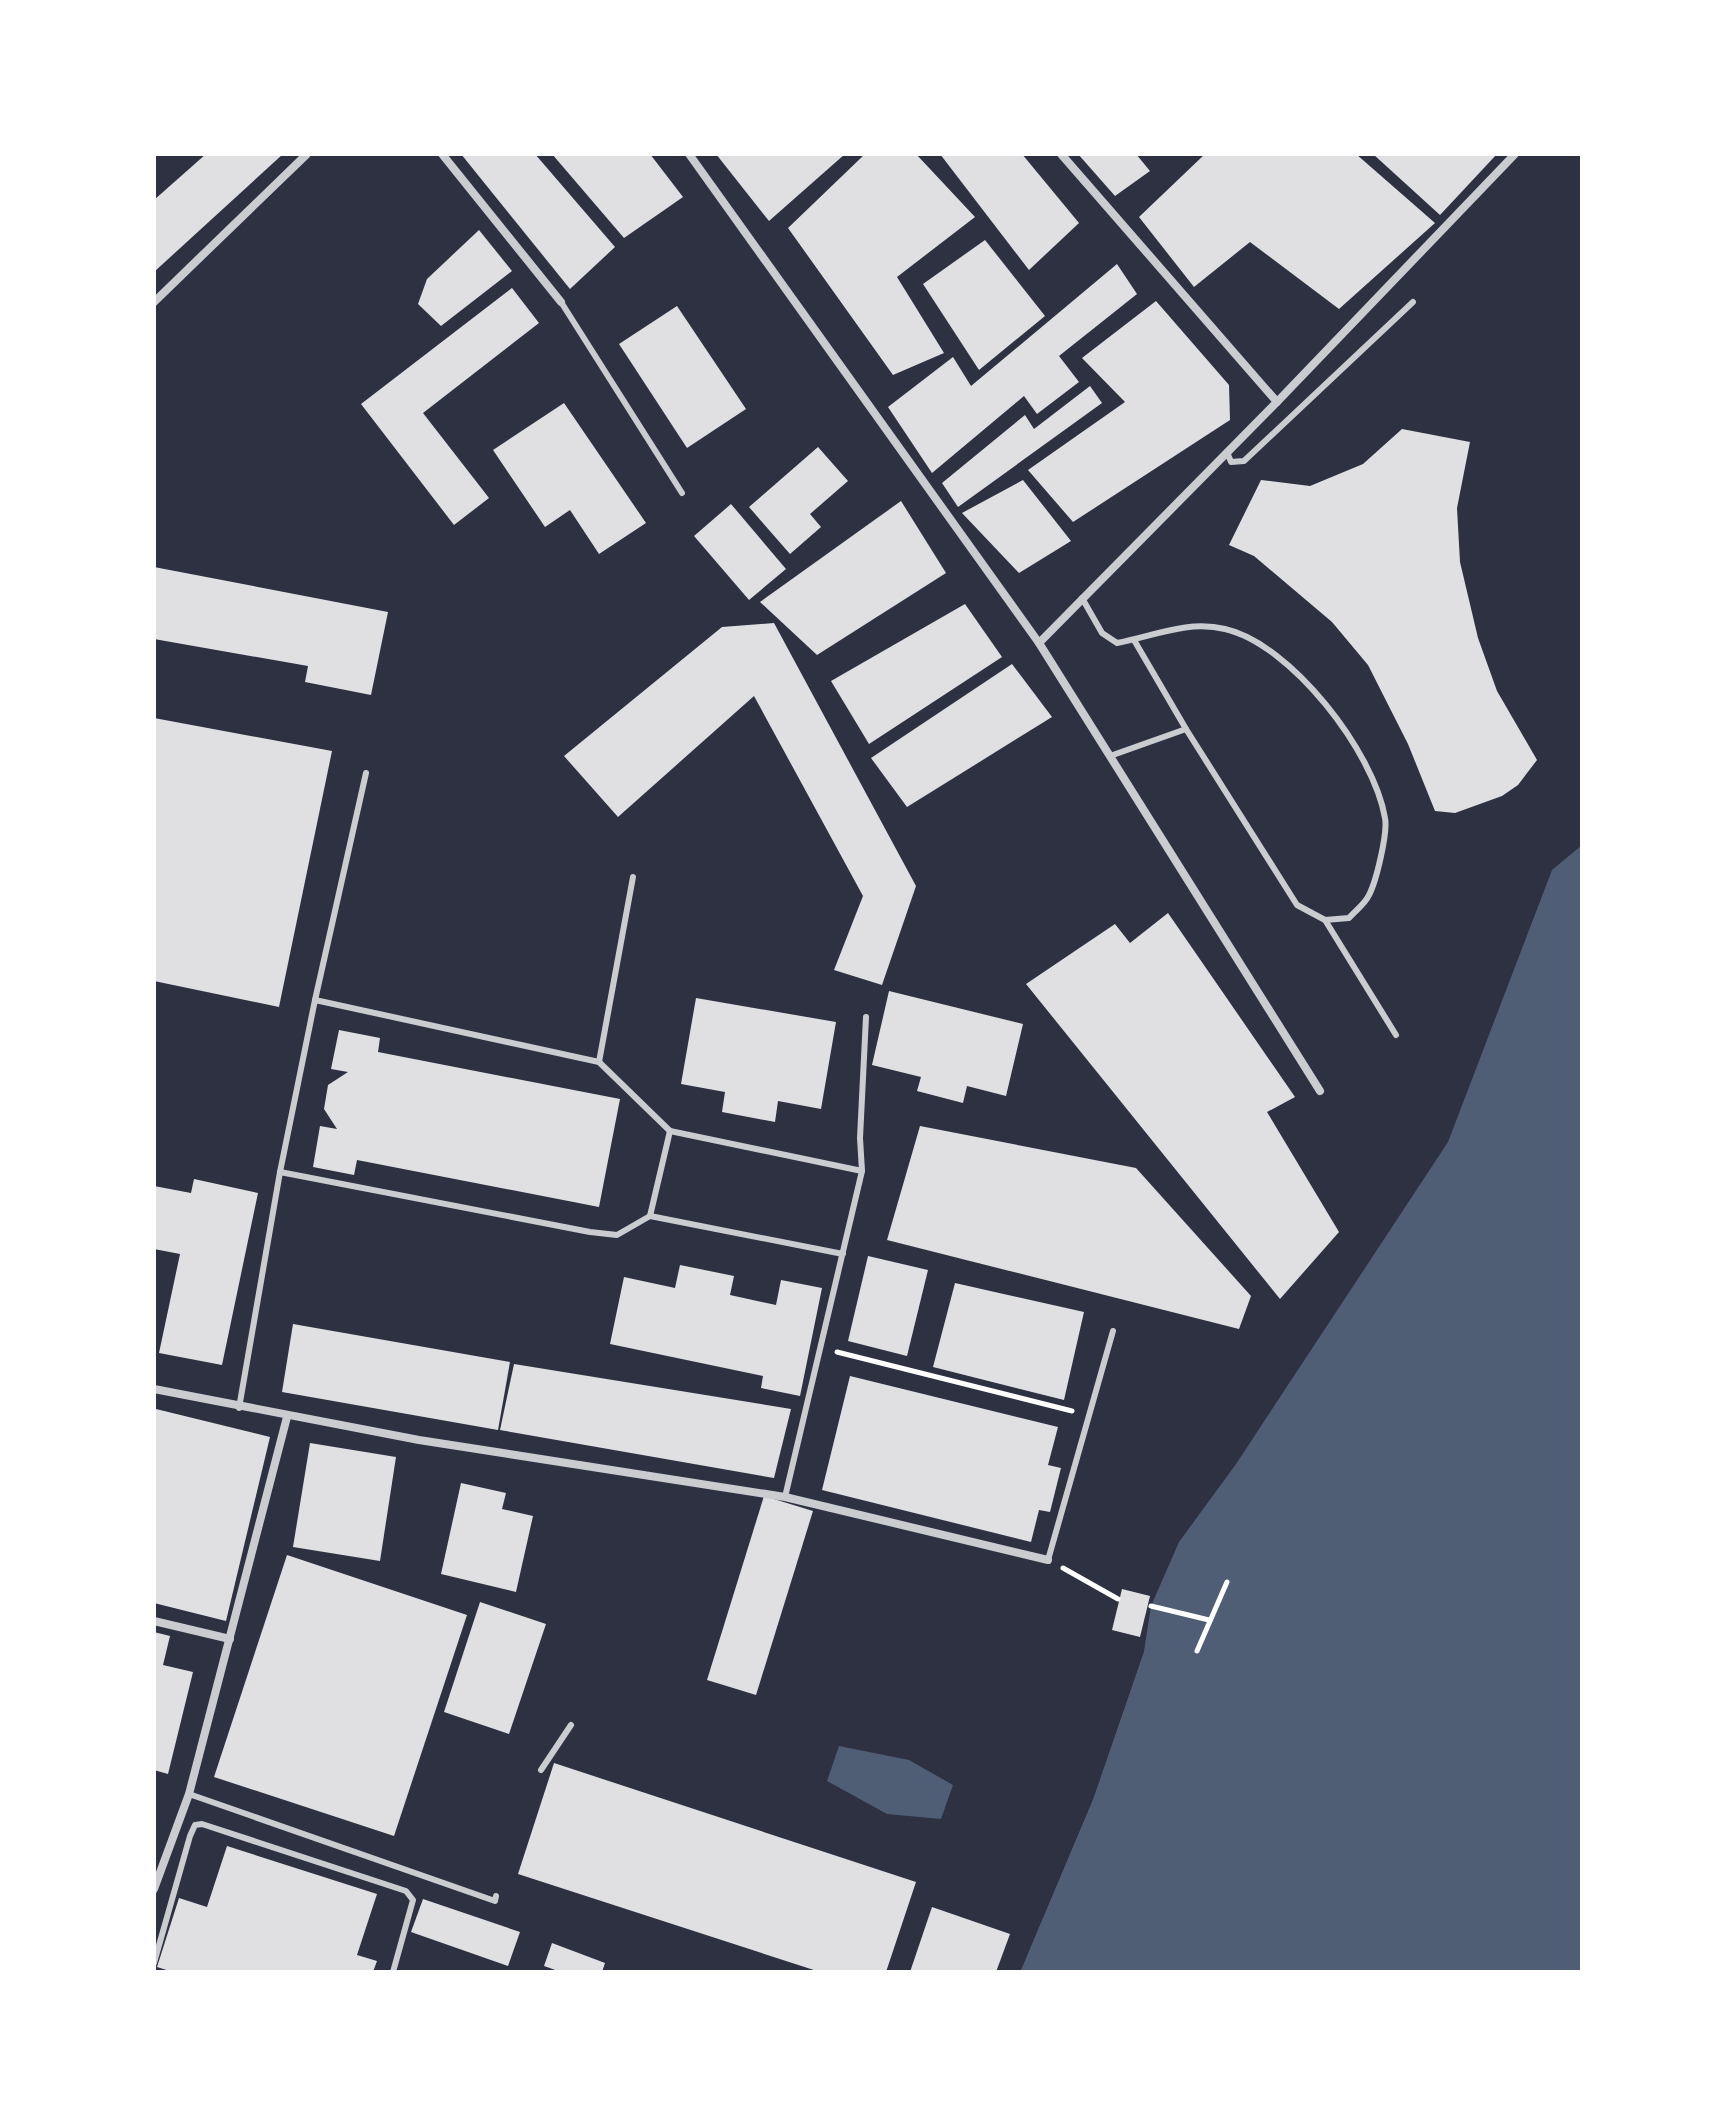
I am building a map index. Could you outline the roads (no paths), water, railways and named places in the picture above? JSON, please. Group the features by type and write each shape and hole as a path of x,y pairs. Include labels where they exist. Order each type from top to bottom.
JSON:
{"street":[{"path":"154,302 307,154"},
{"path":"442,154 561,302"},
{"path":"689,154 1039,643 1320,1091"},
{"path":"1061,154 1277,402"},
{"path":"1039,643 1277,402 1515,154"},
{"path":"154,1389 287,1417 785,1497 1048,1560"},
{"path":"154,1889 189,1794 287,1417"},
{"path":"154,1621 230,1639"}],"lane":[{"path":"561,302 682,493"},
{"path":"1227,452 1231,462 1244,461 1413,302"},
{"path":"1082,598 1102,633 1117,643 1187,625 1227,629 1275,653 1320,695 1364,761 1386,819 1369,896 1349,918 1325,920"},
{"path":"1134,640 1297,905 1325,920 1396,1035"},
{"path":"1110,756 1186,729"},
{"path":"239,1408 280,1172 366,773"},
{"path":"599,1062 633,877"},
{"path":"315,1000 599,1062 670,1131 862,1171"},
{"path":"785,1497 862,1171 860,1138 866,1017"},
{"path":"650,1216 670,1131"},
{"path":"280,1172 590,1232 617,1235 650,1216 843,1254"},
{"path":"1048,1560 1113,1331"},
{"path":"541,1770 571,1725"},
{"path":"189,1794 495,1901 496,1896"},
{"path":"159,1972 154,1964 190,1836 195,1825 202,1824 406,1891 413,1900 412,1911 393,1972"}],"water":[{"path":"1582,845 1582,1972 1020,1972 1093,1799 1144,1651 1151,1606 1179,1542 1236,1464 1448,1142 1552,870"},
{"path":"839,1746 909,1760 953,1785 941,1819 887,1814 827,1781"}]}
